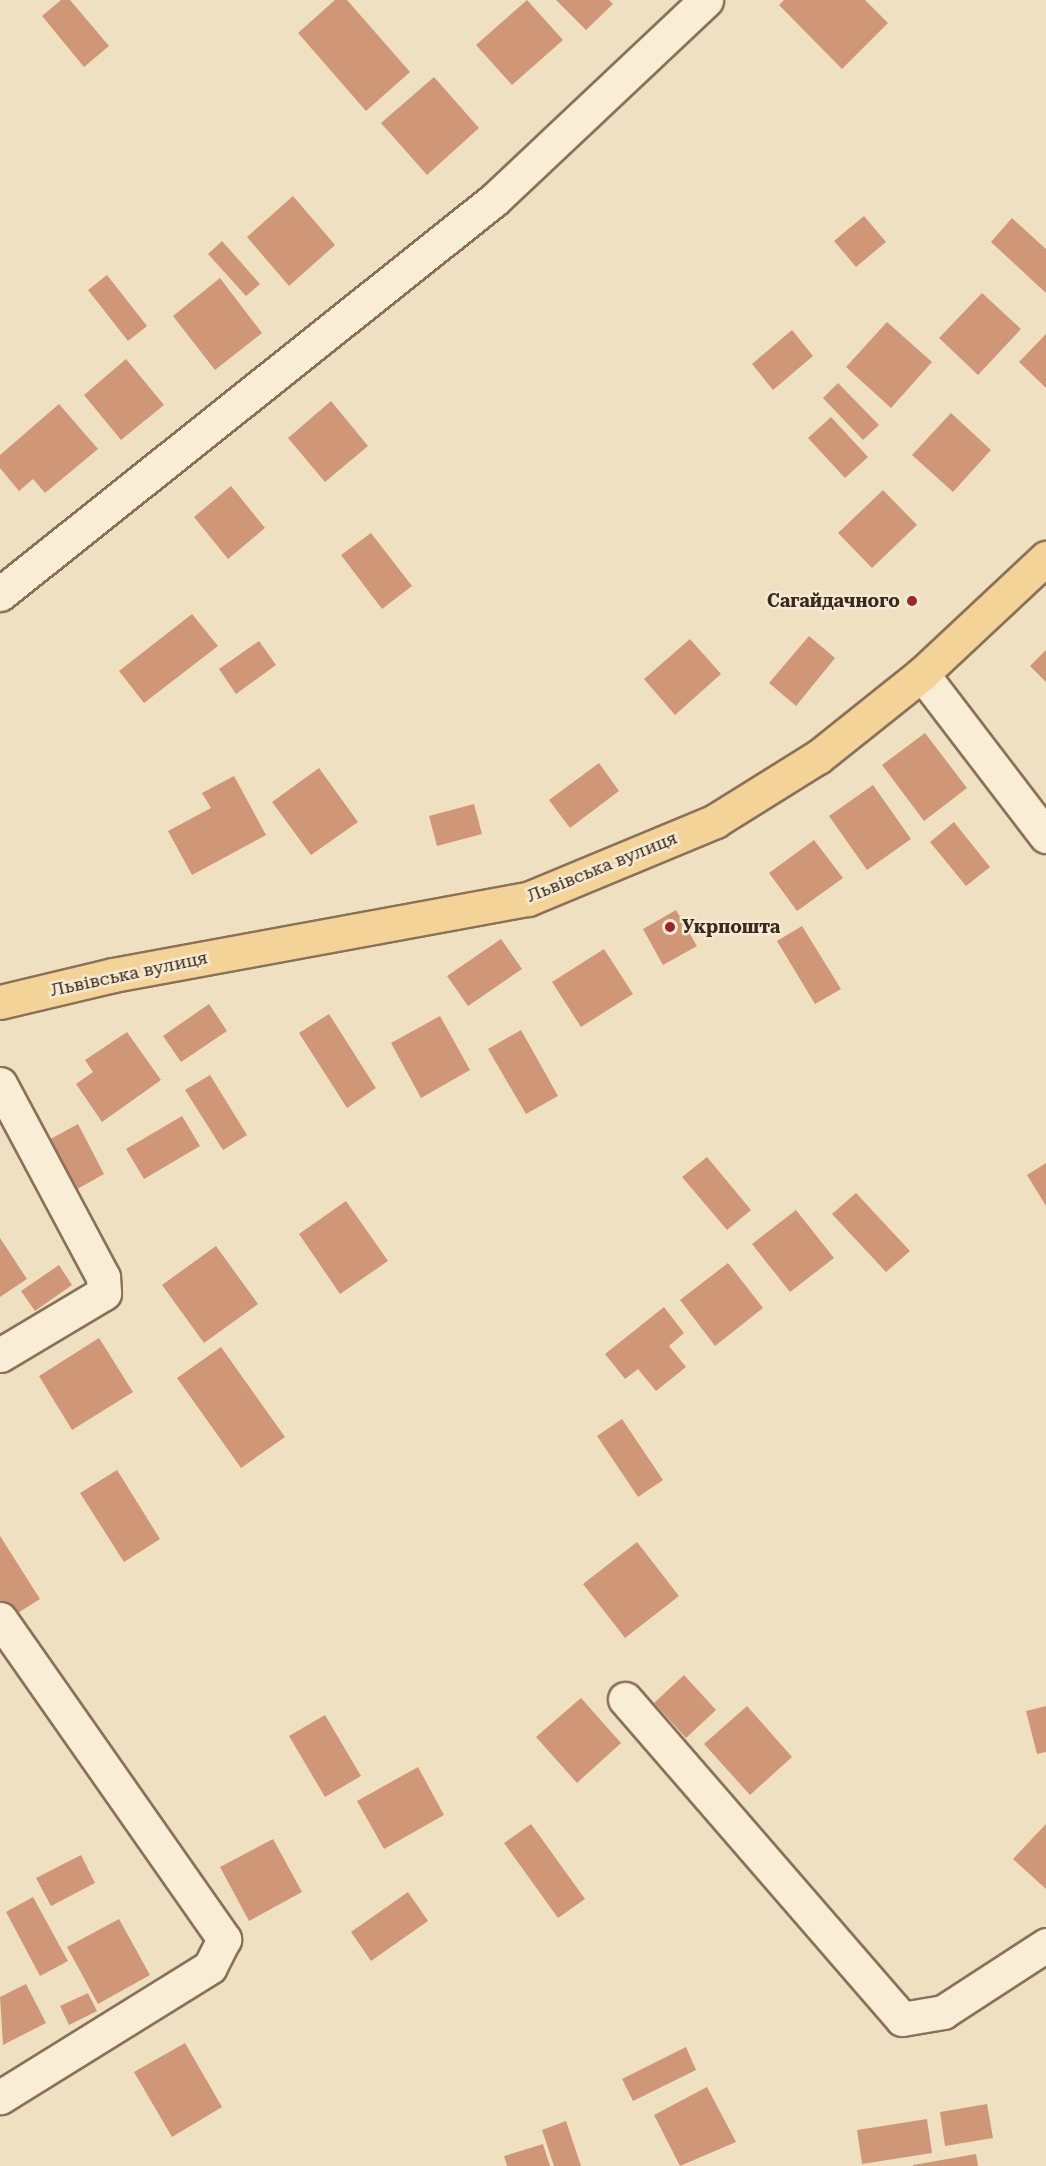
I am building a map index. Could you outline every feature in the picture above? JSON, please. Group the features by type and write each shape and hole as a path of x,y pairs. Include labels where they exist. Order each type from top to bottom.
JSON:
{"main road":[{"name":"Львівська вулиця","path":"0,1002 113,975 528,899 715,821 818,757 922,675 1046,558"}],"street":[{"path":"0,594 495,199 706,0"},
{"path":"922,675 1046,836"},
{"path":"0,1084 103,1277 104,1293 0,1355"},
{"path":"0,1619 224,1939 210,1967 0,2097"},
{"path":"625,1699 902,2019 943,2012 1046,1945"}],"building":[{"path":"61,0 70,0 109,46 84,67 42,16"},
{"path":"335,0 347,0 410,72 366,111 298,33"},
{"path":"527,0 563,40 512,85 476,45"},
{"path":"556,0 609,0 613,4 586,30"},
{"path":"784,0 865,0 888,23 842,69 779,5"},
{"path":"434,77 479,128 427,175 381,123"},
{"path":"293,196 335,245 289,286 247,237"},
{"path":"864,216 886,242 856,267 834,241"},
{"path":"1012,218 1046,249 1046,293 991,242"},
{"path":"222,241 260,284 246,296 208,254"},
{"path":"107,275 147,326 128,341 88,290"},
{"path":"220,278 262,333 215,370 173,316"},
{"path":"982,293 1021,329 978,375 939,338"},
{"path":"887,322 932,362 891,408 846,367"},
{"path":"792,330 813,356 773,390 752,364"},
{"path":"1046,334 1046,388 1019,362"},
{"path":"126,359 164,405 121,440 84,395"},
{"path":"838,383 879,425 863,440 823,398"},
{"path":"331,401 368,446 325,482 288,438"},
{"path":"59,404 98,449 45,493 33,479 19,491 0,468 0,455"},
{"path":"951,413 991,450 953,492 912,455"},
{"path":"831,417 868,457 845,478 808,438"},
{"path":"231,486 265,528 228,559 194,517"},
{"path":"883,490 917,525 872,568 838,533"},
{"path":"371,533 412,586 382,609 341,555"},
{"path":"192,614 218,646 144,703 119,671"},
{"path":"809,636 835,658 796,706 769,683"},
{"path":"690,639 721,674 675,715 644,679"},
{"path":"259,641 276,665 236,694 219,669"},
{"path":"1046,650 1046,682 1030,666"},
{"path":"925,733 967,788 924,821 882,765"},
{"path":"599,763 619,791 570,828 549,800"},
{"path":"319,768 358,822 311,855 272,802"},
{"path":"234,776 266,835 192,875 168,831 211,808 202,793"},
{"path":"873,785 911,839 867,870 829,816"},
{"path":"474,804 482,834 437,846 429,816"},
{"path":"954,822 990,867 966,886 930,842"},
{"path":"814,840 843,878 797,911 769,873"},
{"path":"676,910 697,946 663,965 643,929"},
{"path":"802,926 841,989 815,1004 777,941"},
{"path":"501,939 522,969 468,1006 447,976"},
{"path":"604,949 633,994 581,1027 552,982"},
{"path":"209,1004 227,1031 181,1062 163,1036"},
{"path":"329,1014 376,1088 347,1108 299,1033"},
{"path":"440,1016 470,1070 421,1098 391,1043"},
{"path":"521,1030 558,1096 526,1114 488,1049"},
{"path":"127,1032 161,1080 102,1122 76,1084 93,1072 85,1060"},
{"path":"210,1075 247,1135 223,1150 185,1090"},
{"path":"182,1116 200,1146 144,1179 126,1149"},
{"path":"78,1124 104,1174 72,1192 45,1142"},
{"path":"707,1157 751,1210 727,1230 682,1177"},
{"path":"1046,1163 1046,1206 1027,1175"},
{"path":"856,1193 910,1251 886,1272 832,1214"},
{"path":"346,1201 388,1261 340,1294 299,1234"},
{"path":"796,1210 834,1258 790,1292 752,1244"},
{"path":"0,1238 27,1279 0,1297"},
{"path":"216,1246 258,1304 204,1343 162,1285"},
{"path":"728,1263 763,1308 715,1346 680,1300"},
{"path":"59,1265 72,1285 35,1311 21,1291"},
{"path":"664,1307 684,1333 669,1346 686,1367 656,1391 638,1369 625,1379 605,1354"},
{"path":"99,1338 133,1392 72,1430 39,1376"},
{"path":"221,1347 285,1437 241,1468 177,1378"},
{"path":"622,1419 663,1480 638,1497 597,1436"},
{"path":"117,1470 160,1539 124,1562 80,1493"},
{"path":"0,1536 40,1599 10,1618 0,1602"},
{"path":"637,1542 679,1596 625,1638 583,1584"},
{"path":"684,1675 716,1710 686,1738 654,1703"},
{"path":"581,1698 621,1743 577,1783 536,1737"},
{"path":"747,1706 792,1757 750,1795 704,1744"},
{"path":"1046,1706 1046,1752 1037,1754 1026,1711"},
{"path":"325,1715 361,1776 325,1797 289,1736"},
{"path":"418,1767 444,1815 384,1849 357,1801"},
{"path":"531,1824 585,1899 558,1918 504,1843"},
{"path":"1046,1824 1046,1889 1013,1859"},
{"path":"273,1839 302,1892 249,1921 220,1867"},
{"path":"81,1855 95,1883 51,1906 36,1878"},
{"path":"408,1892 428,1921 371,1961 351,1932"},
{"path":"33,1897 68,1961 40,1976 6,1912"},
{"path":"119,1919 150,1975 98,2004 67,1947"},
{"path":"26,1984 46,2023 3,2045 0,1997"},
{"path":"88,1993 97,2011 69,2025 60,2006"},
{"path":"185,2043 222,2107 172,2137 134,2072"},
{"path":"686,2047 696,2070 633,2101 622,2079"},
{"path":"707,2087 736,2142 680,2166 654,2115"},
{"path":"987,2104 993,2138 945,2146 940,2112"},
{"path":"927,2119 932,2153 862,2164 857,2130"},
{"path":"566,2121 581,2166 554,2166 542,2130"},
{"path":"543,2144 550,2166 507,2166 504,2156"},
{"path":"976,2154 978,2166 913,2166 913,2165"}],"place":[{"name":"Сагайдачного","path":"912,601"},
{"name":"Укрпошта","path":"670,927"}]}
